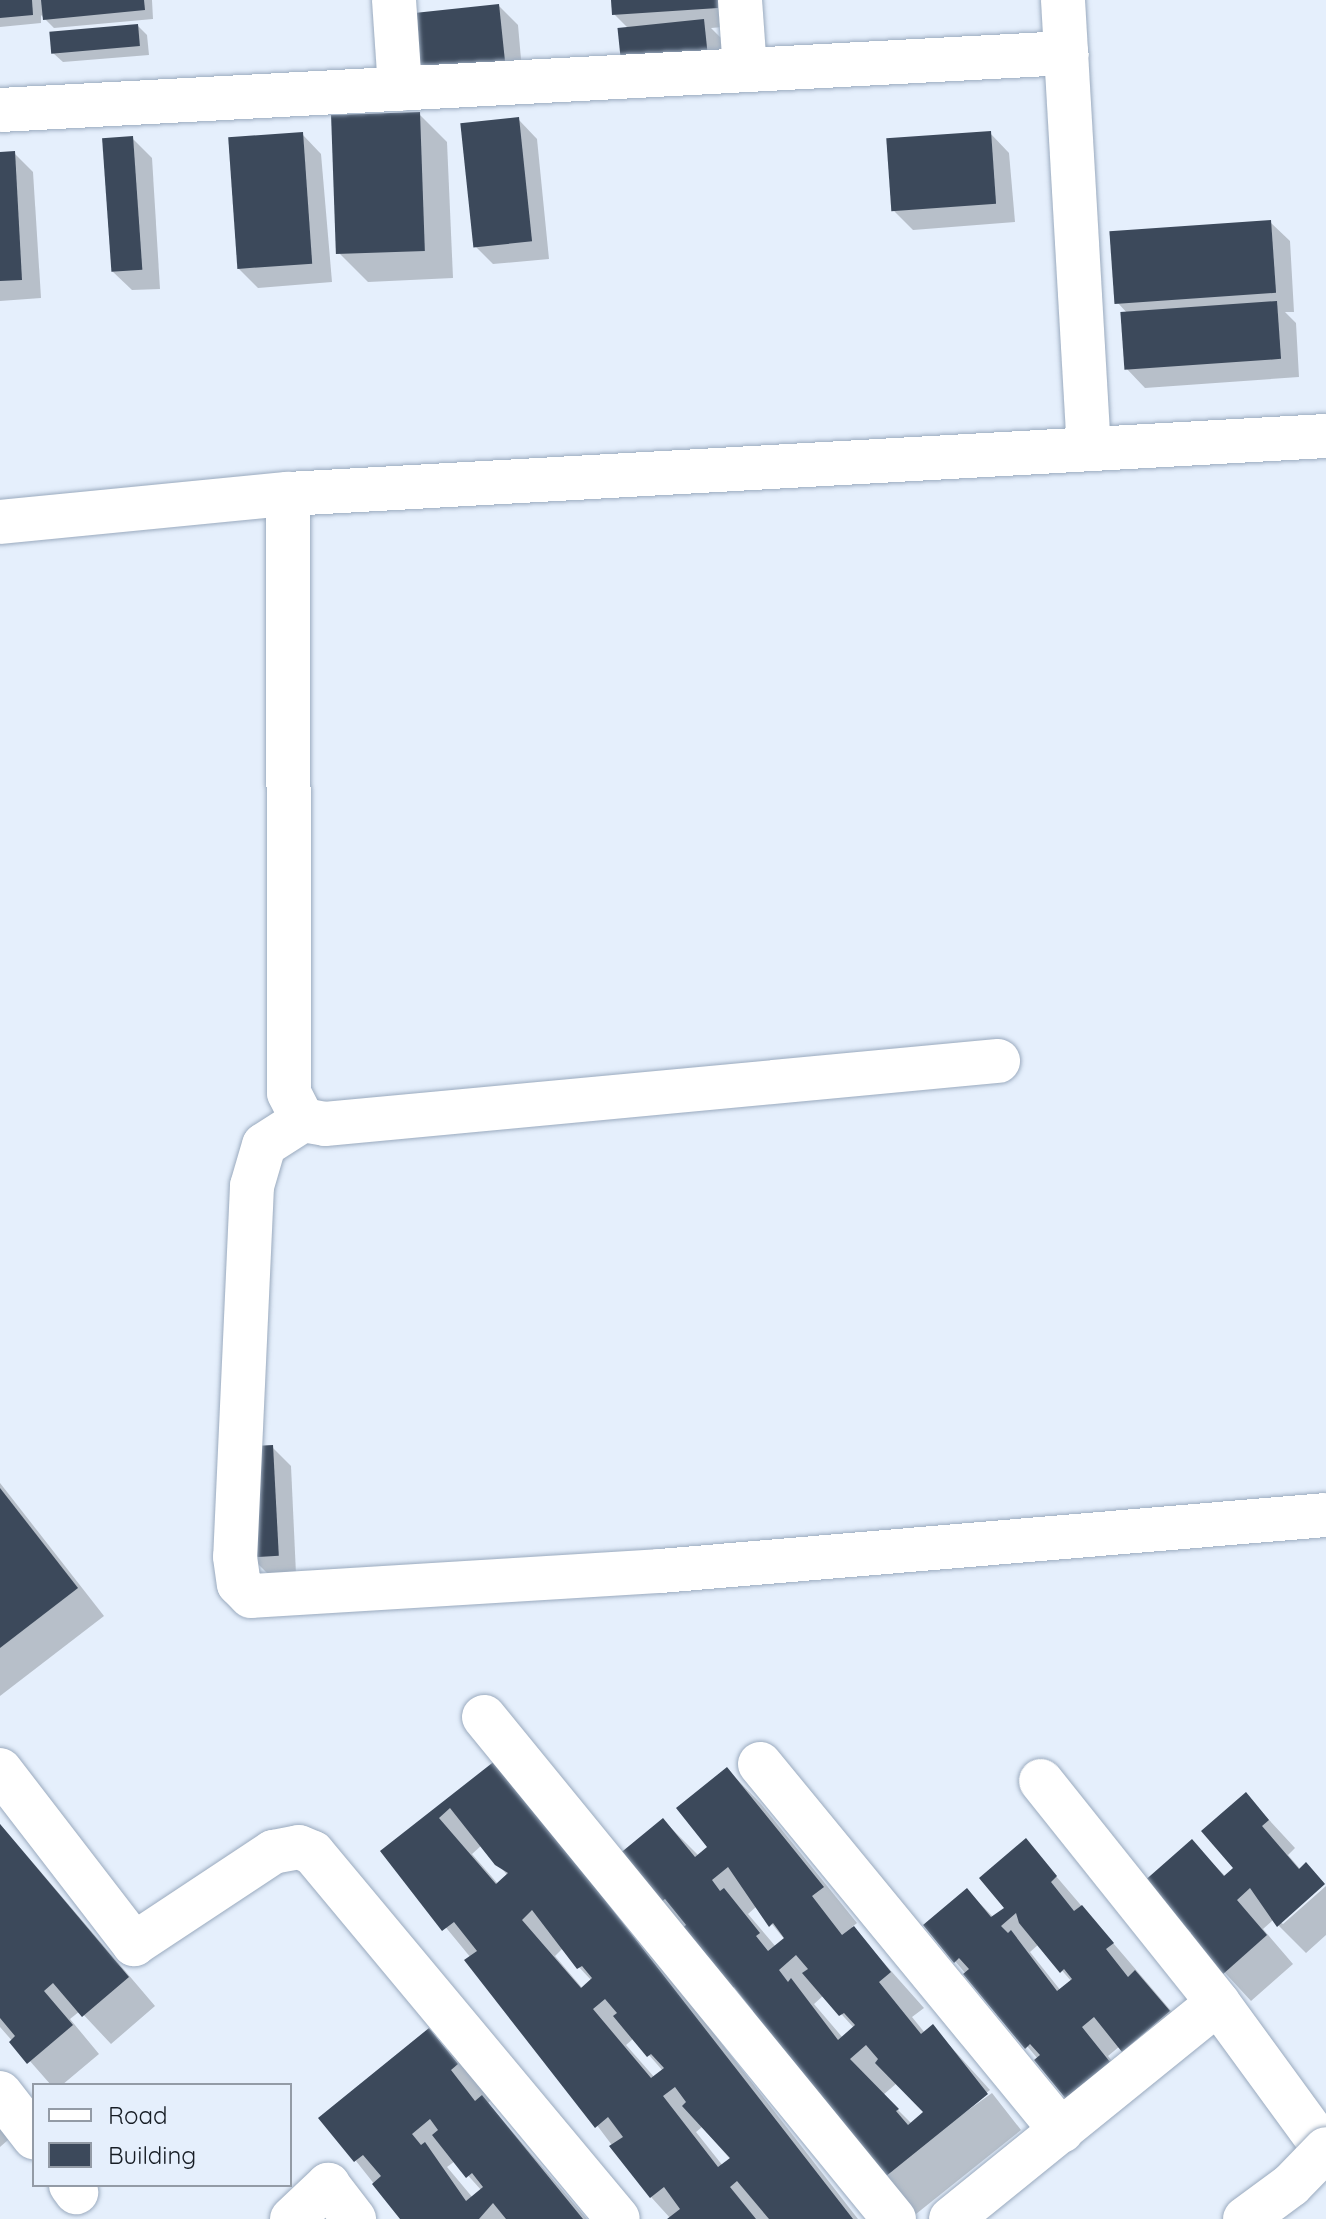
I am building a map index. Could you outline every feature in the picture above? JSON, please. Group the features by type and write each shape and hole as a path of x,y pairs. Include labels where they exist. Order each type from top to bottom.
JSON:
{"street":[{"path":"394,0 400,89"},
{"path":"740,0 745,70"},
{"path":"1063,0 1089,448"},
{"path":"0,110 1066,53"},
{"path":"0,522 288,494 1326,436"},
{"path":"288,494 289,1093 303,1120"},
{"path":"998,1061 325,1124 303,1120 264,1145 252,1186 235,1557 239,1584 251,1596 660,1571 1326,1515"},
{"path":"484,1717 894,2219"},
{"path":"760,1764 1061,2131"},
{"path":"0,1770 134,1944 273,1852 299,1847 313,1853 618,2219"},
{"path":"1041,1781 1218,2003 1326,2150 1291,2185 1245,2219"},
{"path":"951,2219 1218,2003"},
{"path":"0,2093 32,2134"},
{"path":"292,2219 328,2185 354,2219"}],"building":[{"path":"0,0 32,0 33,15 0,18"},
{"path":"41,0 144,0 145,10 43,20"},
{"path":"611,0 718,0 718,8 612,15"},
{"path":"499,4 505,63 421,72 414,13"},
{"path":"704,19 708,56 621,65 617,28"},
{"path":"138,24 140,46 51,54 49,32"},
{"path":"420,112 425,251 336,254 331,115"},
{"path":"519,117 532,241 473,247 460,123"},
{"path":"991,131 996,204 891,211 886,138"},
{"path":"303,132 312,264 237,269 228,137"},
{"path":"133,136 142,270 111,272 102,138"},
{"path":"15,151 22,280 0,281 0,152"},
{"path":"1271,220 1276,293 1114,304 1109,231"},
{"path":"1277,301 1281,359 1124,370 1120,312"},
{"path":"273,1445 279,1556 250,1557 244,1447"},
{"path":"0,1488 78,1588 0,1648"},
{"path":"496,1760 853,2219 769,2219 737,2181 730,2187 756,2219 667,2219 680,2209 664,2187 650,2198 609,2146 623,2137 608,2117 595,2128 464,1960 477,1951 454,1922 442,1931 380,1851","holes":["450,1808 495,1865 508,1873 496,1884 439,1818","532,1910 577,1969 582,1966 592,1978 581,1988 522,1920","605,1999 617,2013 613,2016 647,2057 651,2054 664,2068 651,2078 593,2009","675,2087 686,2102 682,2106 730,2158 718,2167 663,2096"]},
{"path":"727,1767 824,1887 812,1896 842,1935 854,1926 891,1972 879,1982 921,2034 933,2024 988,2094 880,2181 790,2057 784,2062 747,2016 753,2011 734,1987 728,1992 679,1931 686,1925 665,1899 658,1904 618,1855 663,1818 695,1857 707,1847 676,1808","holes":["728,1867 769,1927 773,1923 784,1938 768,1951 756,1936 760,1933 724,1888 720,1891 712,1880","796,1955 808,1969 802,1973 839,2016 844,2013 855,2025 838,2040 791,1978 788,1982 779,1970","866,2045 878,2059 875,2063 923,2112 908,2125 896,2111 899,2109 850,2059"]},
{"path":"1246,1792 1269,1820 1262,1826 1299,1869 1306,1862 1325,1884 1277,1927 1250,1888 1237,1900 1267,1935 1222,1975 1188,1936 1191,1933 1142,1883 1192,1839 1224,1876 1233,1868 1201,1831"},
{"path":"0,1824 129,1977 82,2017 53,1983 44,1991 73,2025 27,2064 9,2042 15,2036 0,2018"},
{"path":"1026,1838 1057,1876 1051,1882 1074,1911 1082,1905 1114,1943 1106,1949 1128,1977 1135,1970 1170,2011 1122,2052 1094,2017 1082,2027 1110,2062 1066,2099 1034,2060 1040,2055 1030,2044 1025,2049 963,1974 969,1969 959,1958 954,1963 923,1925 967,1888 991,1917 1004,1908 979,1878","holes":["1016,1913 1019,1923 1060,1973 1064,1969 1072,1979 1057,1991 1011,1930 1008,1933 1001,1926"]},
{"path":"429,2028 458,2064 451,2070 475,2101 482,2095 583,2219 506,2219 493,2203 479,2219 400,2219 372,2184 381,2176 363,2155 354,2162 318,2118","holes":["430,2119 438,2130 432,2135 466,2178 472,2173 483,2187 466,2201 425,2142 421,2145 412,2134"]}]}
